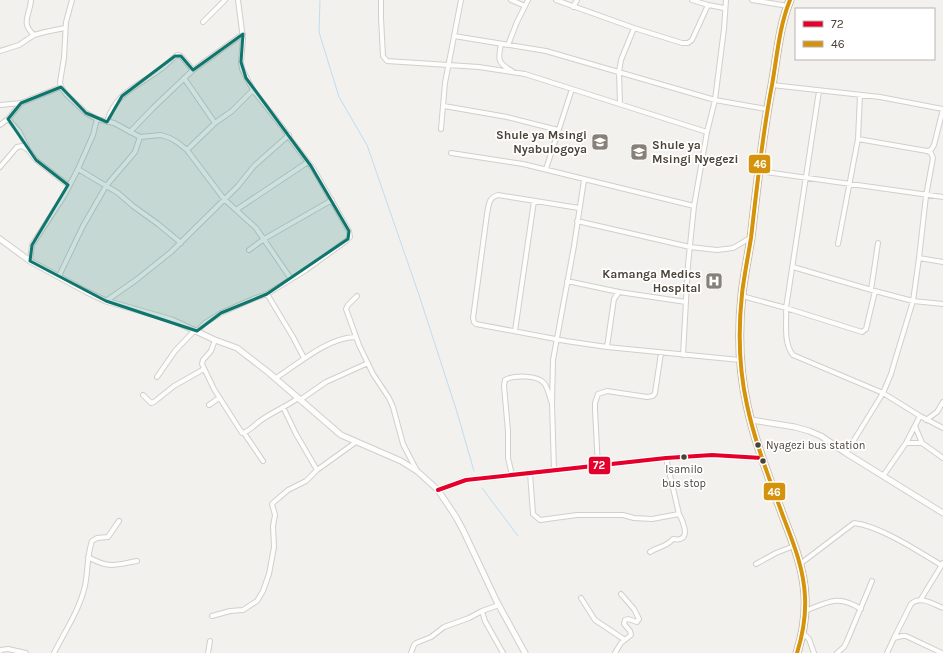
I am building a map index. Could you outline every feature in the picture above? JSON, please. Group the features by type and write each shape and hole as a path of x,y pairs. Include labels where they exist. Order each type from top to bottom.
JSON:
{"highway":[{"path":"789,3 780,36 772,85 766,109 742,296 740,360 746,404 762,458 800,564 805,594 805,612 803,634 797,653"}],"street":[{"path":"31,0 26,25 30,32 34,35"},
{"path":"72,0 65,28 64,58 60,82 61,87 66,94 78,107 97,119 114,123 140,137 165,136 177,142 187,150 224,199 247,219 264,239 291,279"},
{"path":"203,22 225,0"},
{"path":"157,377 175,351 206,323 221,313 267,294 322,259 350,237 349,231 314,170 253,90 242,69 240,62 243,34 238,0"},
{"path":"381,0 383,56 387,61 448,65 514,72 708,132"},
{"path":"441,129 448,65 461,0"},
{"path":"511,0 525,6"},
{"path":"508,45 528,0"},
{"path":"556,0 634,28 682,43 688,43 692,40 708,5"},
{"path":"574,6 577,0"},
{"path":"692,0 724,8"},
{"path":"683,355 694,206 715,100 726,0"},
{"path":"752,0 789,3"},
{"path":"0,51 19,45 34,35 65,28"},
{"path":"620,104 620,60 634,28"},
{"path":"130,132 193,70 243,34"},
{"path":"454,36 546,51 715,100 766,109"},
{"path":"501,44 499,56 500,61 503,66 514,72"},
{"path":"107,122 111,110 122,96 132,87 161,69 177,55 181,56 193,70"},
{"path":"184,78 215,123"},
{"path":"772,85 904,101 943,109 934,145 931,150 927,151"},
{"path":"0,105 21,103 61,87"},
{"path":"546,169 572,89"},
{"path":"187,150 215,123 232,111 253,90"},
{"path":"819,91 786,308 787,344 789,350 793,354 883,393 926,420 943,428"},
{"path":"838,244 858,140 860,95"},
{"path":"0,125 8,120 21,103"},
{"path":"444,106 507,117 558,130"},
{"path":"30,260 32,245 64,196 68,185 78,169 93,135 97,119"},
{"path":"8,120 19,131 36,160 68,185"},
{"path":"106,301 172,252 238,186 254,166 288,135"},
{"path":"59,276 83,226 106,186 135,152 140,137"},
{"path":"846,453 883,393 891,374 913,301 926,196 933,158 932,153 927,151 858,140"},
{"path":"0,167 17,147 22,146 29,150"},
{"path":"451,153 546,169 584,180 694,206"},
{"path":"236,210 308,162"},
{"path":"78,169 106,186 158,224 181,243"},
{"path":"758,171 850,183 926,196 943,197"},
{"path":"554,471 552,403 556,339 568,281 584,180"},
{"path":"579,208 496,195 490,201 473,320 476,324 607,347 740,360"},
{"path":"249,250 264,239 332,200"},
{"path":"515,331 534,201"},
{"path":"577,221 690,247 726,250 733,248 750,238"},
{"path":"0,239 30,260 106,301 152,314 237,348 276,378 341,435 401,461 417,471 438,490 463,530 523,652"},
{"path":"742,296 862,332 866,329 873,291 878,243"},
{"path":"919,258 943,262"},
{"path":"793,267 873,291 913,301 943,304"},
{"path":"568,281 619,292 686,302"},
{"path":"607,347 614,299 619,292"},
{"path":"267,294 304,358"},
{"path":"357,296 346,309 351,318 355,337 373,374 389,398 396,416 403,444 417,471"},
{"path":"276,378 304,358 342,339 355,337"},
{"path":"215,340 211,351 202,362 204,369 219,398 263,461"},
{"path":"598,466 595,403 598,394 607,391 647,397 653,396 655,393 661,353"},
{"path":"244,433 267,416 299,399 326,382 368,363"},
{"path":"143,395 151,403 154,402 174,386 204,369"},
{"path":"512,475 508,458 508,431 504,386 505,380 509,378 531,377 543,380 552,403"},
{"path":"209,405 219,398"},
{"path":"926,420 938,412 943,402"},
{"path":"283,408 317,470"},
{"path":"883,476 906,443 920,416"},
{"path":"751,420 795,427 809,431 831,442 846,453 943,513"},
{"path":"915,426 922,443 943,458"},
{"path":"212,616 230,611 243,610 257,601 262,591 272,560 274,547 273,526 275,516 273,503 288,490 312,477 317,470 356,442"},
{"path":"906,443 922,443"},
{"path":"438,490 466,480 666,458 712,455 762,458"},
{"path":"650,552 665,546 673,539 680,539 685,534 666,458"},
{"path":"530,474 533,514 540,520 577,515 623,515 652,519 679,514"},
{"path":"54,653 73,619 80,601 85,586 88,557 92,541 96,538 108,537 119,521"},
{"path":"800,564 854,523 891,536 942,564 921,599"},
{"path":"756,564 776,553 794,546"},
{"path":"88,557 108,566 137,561"},
{"path":"837,653 844,647 872,581"},
{"path":"615,653 621,643 631,635 630,631 624,624 625,620 628,619 636,622 639,621 640,618 621,594"},
{"path":"581,598 595,620 625,640"},
{"path":"887,653 914,600 921,599 943,608"},
{"path":"805,612 830,601 837,600 845,601 861,609"},
{"path":"411,653 416,643 431,637 444,628 469,618 482,610 499,605"},
{"path":"482,610 485,621 503,653"},
{"path":"803,634 809,639 814,653"},
{"path":"894,638 906,636 942,653"},
{"path":"208,653 210,641"},
{"path":"0,651 8,649 26,653"}],"highlighted area":[{"path":"243,34 241,62 246,78 311,166 349,231 348,239 267,294 221,313 197,331 106,301 30,261 32,245 68,185 36,160 8,119 21,103 61,87 86,113 107,122 122,96 175,56 181,56 193,70"}],"shaded area":[{"name":"Kamanga Medics Hospital","path":"709,271 722,273 719,291 706,288"}],"waterway":[{"path":"320,0 319,32 339,97 367,145 419,295 457,412 474,471"},
{"path":"482,488 518,536"}],"transit line":[{"name":"46","path":"790,0 781,31 765,123 751,238 742,294 740,336 742,378 750,419 803,576 805,611 797,653"},
{"name":"72","path":"438,490 466,480 666,458 712,455 762,458"}],"place":[{"name":"Shule ya Msingi Nyabulogoya","path":"600,142"},
{"name":"Shule ya Msingi Nyegezi","path":"639,152"},
{"name":"Kamanga Medics Hospital","path":"714,281"},
{"name":"Nyagezi bus station","path":"758,445"},
{"name":"Isamilo bus stop","path":"684,457"}]}
